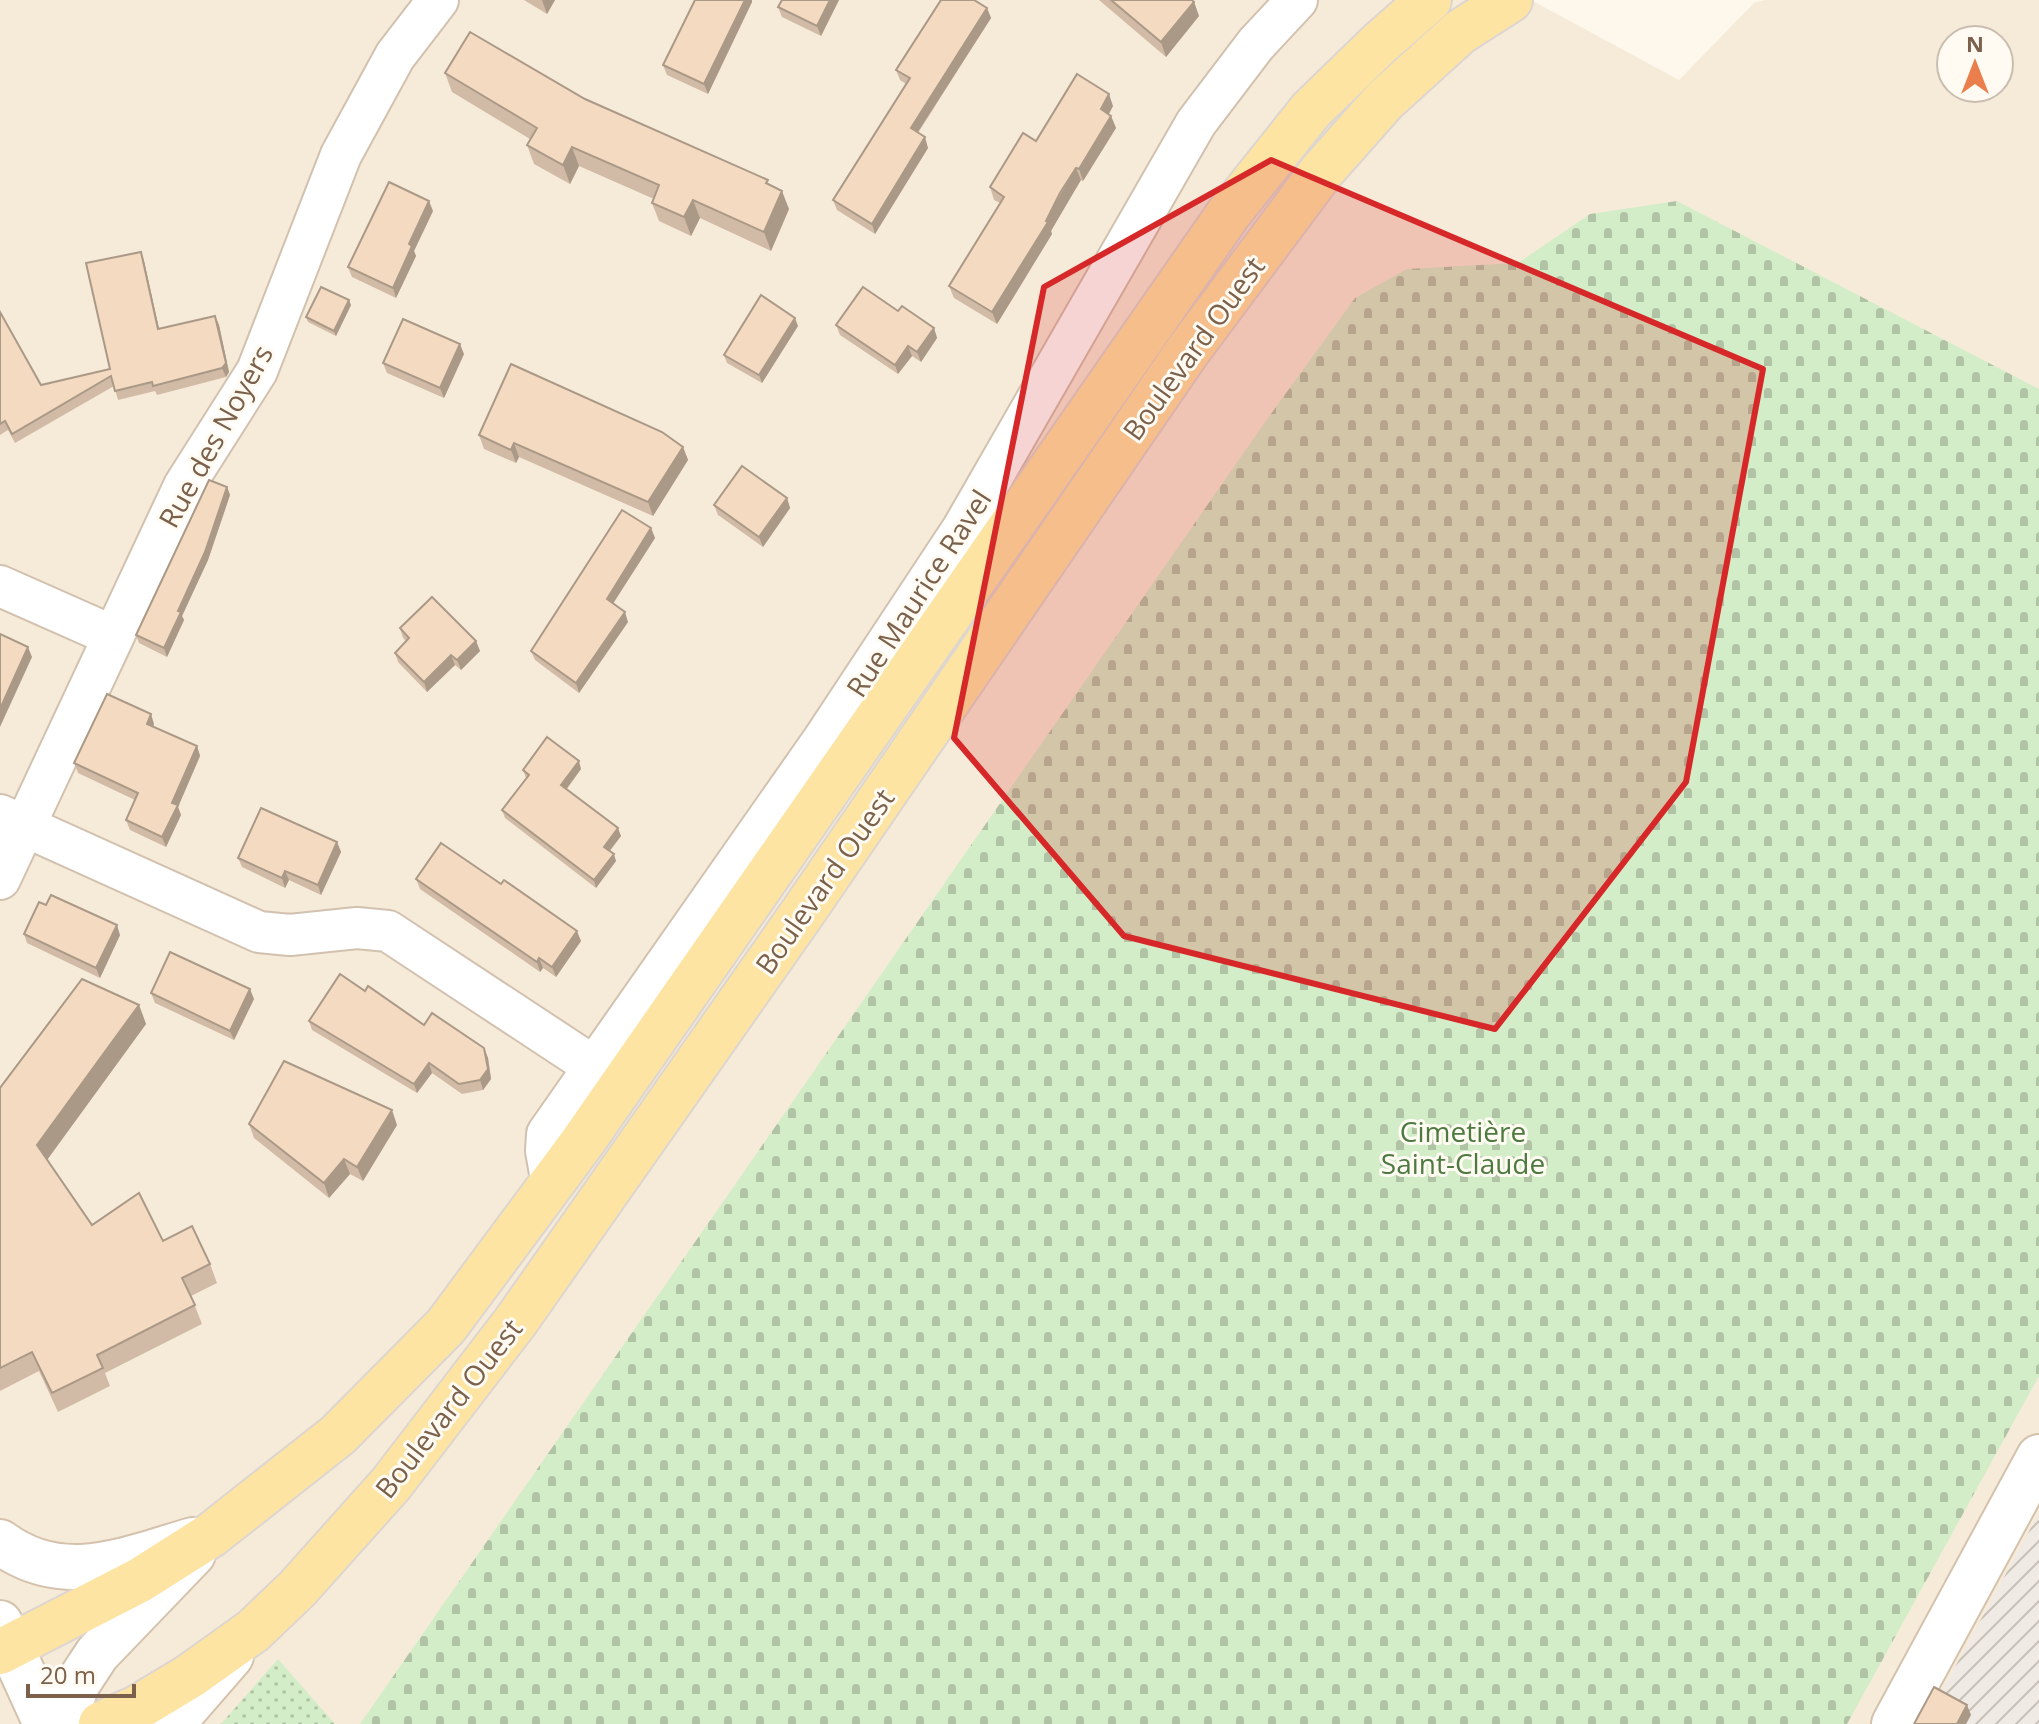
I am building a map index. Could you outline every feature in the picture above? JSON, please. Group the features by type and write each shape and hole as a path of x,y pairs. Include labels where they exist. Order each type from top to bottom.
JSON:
{"main road":[{"name":"Boulevard Ouest","path":"4,1640 140,1580 211,1535 338,1435 446,1326 552,1184 1229,213 1311,110 1429,0"},
{"name":"Boulevard Ouest","path":"101,1724 137,1708 190,1676 253,1631 297,1589 391,1484 479,1372 801,915 1187,352 1322,171 1384,101 1460,32 1510,0"},
{"path":"1894,1724 2039,1457"},
{"path":"0,1542 26,1558 50,1566 81,1567 109,1564 211,1535"},
{"path":"4,1640 36,1709 78,1683 97,1654 211,1535"},
{"path":"172,1724 253,1631"}],"street":[{"name":"Rue des Noyers","path":"0,879 12,820 113,636 184,486 257,371 341,155 395,56 438,0"},
{"name":"Rue Maurice Ravel","path":"552,1184 546,1151 547,1134 823,740 963,528 1196,123 1284,4"},
{"path":"0,586 113,636"},
{"path":"12,820 259,932 290,935 357,928 388,931 593,1066"}],"highlighted area":[{"path":"1271,160 1763,369 1686,782 1495,1029 1124,936 954,738 1044,287"}],"shaded area":[{"path":"0,0 1531,0 1679,80 1754,3 1765,0 2039,0 2039,1724 0,1724"},
{"path":"2039,1513 2039,1724 1924,1724 1938,1698"}],"green space":[{"name":"Cimetière Saint-Claude","path":"1677,201 2039,389 2039,1376 1847,1724 360,1724 1263,425 1355,298 1407,269 1518,263 1590,214"},
{"path":"278,1659 335,1724 221,1724"}],"building":[{"path":"695,0 745,0 704,84 663,65"},
{"path":"782,0 830,0 817,26 778,7"},
{"path":"941,0 974,0 987,8 911,128 925,137 872,224 833,200 910,78 896,70"},
{"path":"1111,0 1192,0 1194,2 1161,42"},
{"path":"470,32 585,99 768,180 766,183 782,191 764,232 693,200 684,217 652,203 659,185 572,147 563,165 527,145 537,128 445,73"},
{"path":"1077,74 1109,94 1101,109 1111,116 1079,169 1076,168 1060,193 1048,222 992,312 949,286 1004,197 990,187 1023,133 1036,141"},
{"path":"389,182 429,201 393,288 348,267"},
{"path":"141,252 158,329 215,316 226,363 222,368 153,386 152,382 115,391 111,376 12,434 5,421 0,424 0,312 41,385 110,369 86,263"},
{"path":"321,287 349,300 334,331 306,317"},
{"path":"863,287 898,311 902,306 934,328 917,352 908,346 895,365 836,325"},
{"path":"761,295 795,318 759,375 724,355"},
{"path":"403,319 460,344 440,388 383,363"},
{"path":"511,364 662,432 683,447 648,502 514,443 511,450 479,435"},
{"path":"742,466 787,498 759,537 714,505"},
{"path":"209,480 227,487 205,552 164,648 136,635"},
{"path":"622,510 651,528 607,599 625,612 576,683 531,651"},
{"path":"432,597 476,641 457,660 451,655 424,682 395,653 409,638 400,628"},
{"path":"0,634 28,647 0,709"},
{"path":"107,694 151,714 147,724 197,746 172,803 178,805 162,837 126,820 138,793 74,763"},
{"path":"547,737 579,761 561,785 618,828 604,847 614,854 594,880 502,810 529,775 523,770"},
{"path":"261,808 337,842 318,885 285,871 282,878 238,858"},
{"path":"441,843 501,884 504,880 577,931 552,967 539,958 537,962 416,879"},
{"path":"51,895 117,925 96,968 24,934 39,902 46,905"},
{"path":"170,952 250,989 230,1031 151,993"},
{"path":"340,974 365,991 368,986 424,1025 432,1013 484,1048 488,1069 480,1080 459,1084 429,1063 414,1084 309,1021"},
{"path":"82,979 139,1005 37,1145 92,1225 139,1193 163,1241 192,1226 210,1264 182,1278 195,1305 97,1355 103,1368 52,1393 32,1352 0,1368 0,1088"},
{"path":"284,1061 392,1110 357,1167 344,1159 324,1183 249,1124"},
{"path":"1934,1687 1967,1705 1957,1724 1914,1724"}]}
